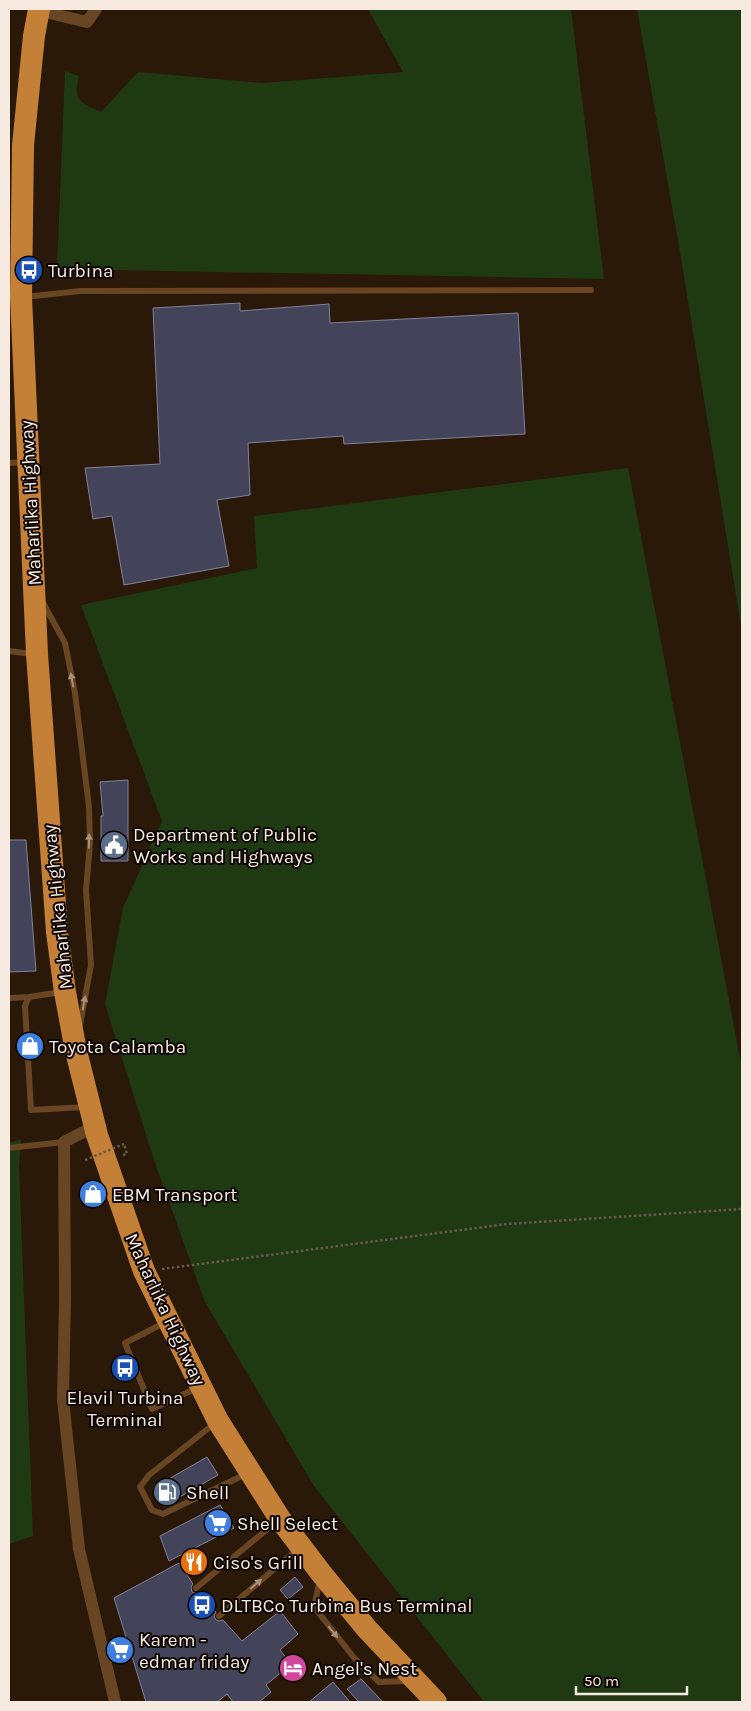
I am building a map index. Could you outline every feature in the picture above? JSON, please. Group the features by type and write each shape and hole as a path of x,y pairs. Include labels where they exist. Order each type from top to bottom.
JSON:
{"highway":[{"name":"Maharlika Highway","path":"46,10 34,36 23,145 18,462 34,587 57,932 65,992 76,1051 93,1116 129,1232 144,1271 218,1421 249,1472 300,1547 367,1629 433,1701"},
{"path":"9,194 20,250"}],"street":[{"path":"46,10 87,22 96,9"},
{"path":"93,1116 64,1142 65,1298 63,1400 79,1549 115,1702"}],"lane":[{"path":"20,297 80,292 591,290"},
{"path":"34,587 65,643 75,693 89,807 90,843 86,890 90,965 76,1051"},
{"path":"9,651 37,654"},
{"path":"9,998 65,992"},
{"path":"29,997 25,1006 30,1110 93,1116"},
{"path":"9,1148 64,1142"},
{"path":"169,1320 125,1343 152,1409 202,1386"},
{"path":"218,1421 149,1475 140,1487 152,1510 163,1514 249,1472"},
{"path":"196,1588 280,1519"},
{"path":"219,1616 300,1547"}],"path":[{"path":"85,1160 124,1144 127,1154"},
{"path":"144,1271 507,1224 742,1209"}],"green space":[{"path":"368,9 571,9 604,279 57,269 65,71 79,76 77,91 80,100 87,106 101,112 138,72 262,83 403,72"},
{"path":"637,9 742,9 742,632 679,246"},
{"path":"628,468 742,1069 742,1702 484,1702 314,1486 205,1302 154,1160 105,1004 123,908 162,821 81,605 257,568 254,516"},
{"path":"21,1139 19,1166 33,1536 9,1544 9,1143"}],"building":[{"path":"240,303 240,311 329,304 330,323 518,313 525,434 344,444 343,436 248,443 250,495 217,500 229,566 124,585 112,516 93,519 85,468 160,464 153,308"},
{"path":"128,780 128,861 101,861 101,816 103,816 100,782"},
{"path":"9,840 26,840 36,971 9,972"},
{"path":"207,1457 218,1475 164,1506 153,1488"},
{"path":"220,1505 234,1528 169,1561 160,1536"},
{"path":"179,1563 193,1584 191,1587 192,1592 199,1592 216,1612 214,1616 216,1620 223,1620 242,1641 280,1611 298,1634 280,1650 291,1664 266,1685 271,1692 259,1702 233,1702 227,1694 217,1702 146,1702 114,1598"},
{"path":"295,1577 303,1587 288,1599 280,1590"},
{"path":"361,1679 383,1702 359,1702 347,1689"},
{"path":"333,1682 350,1702 309,1702"}],"place":[{"name":"Turbina","path":"29,270"},
{"name":"Department of Public Works and Highways","path":"114,845"},
{"name":"Toyota Calamba","path":"30,1046"},
{"name":"EBM Transport","path":"93,1194"},
{"name":"Elavil Turbina Terminal","path":"125,1368"},
{"name":"Shell","path":"167,1492"},
{"name":"Shell Select","path":"218,1523"},
{"name":"Ciso's Grill","path":"194,1562"},
{"name":"DLTBCo Turbina Bus Terminal","path":"202,1605"},
{"name":"Karem - edmar friday","path":"120,1650"},
{"name":"Angel's Nest","path":"293,1668"}]}
